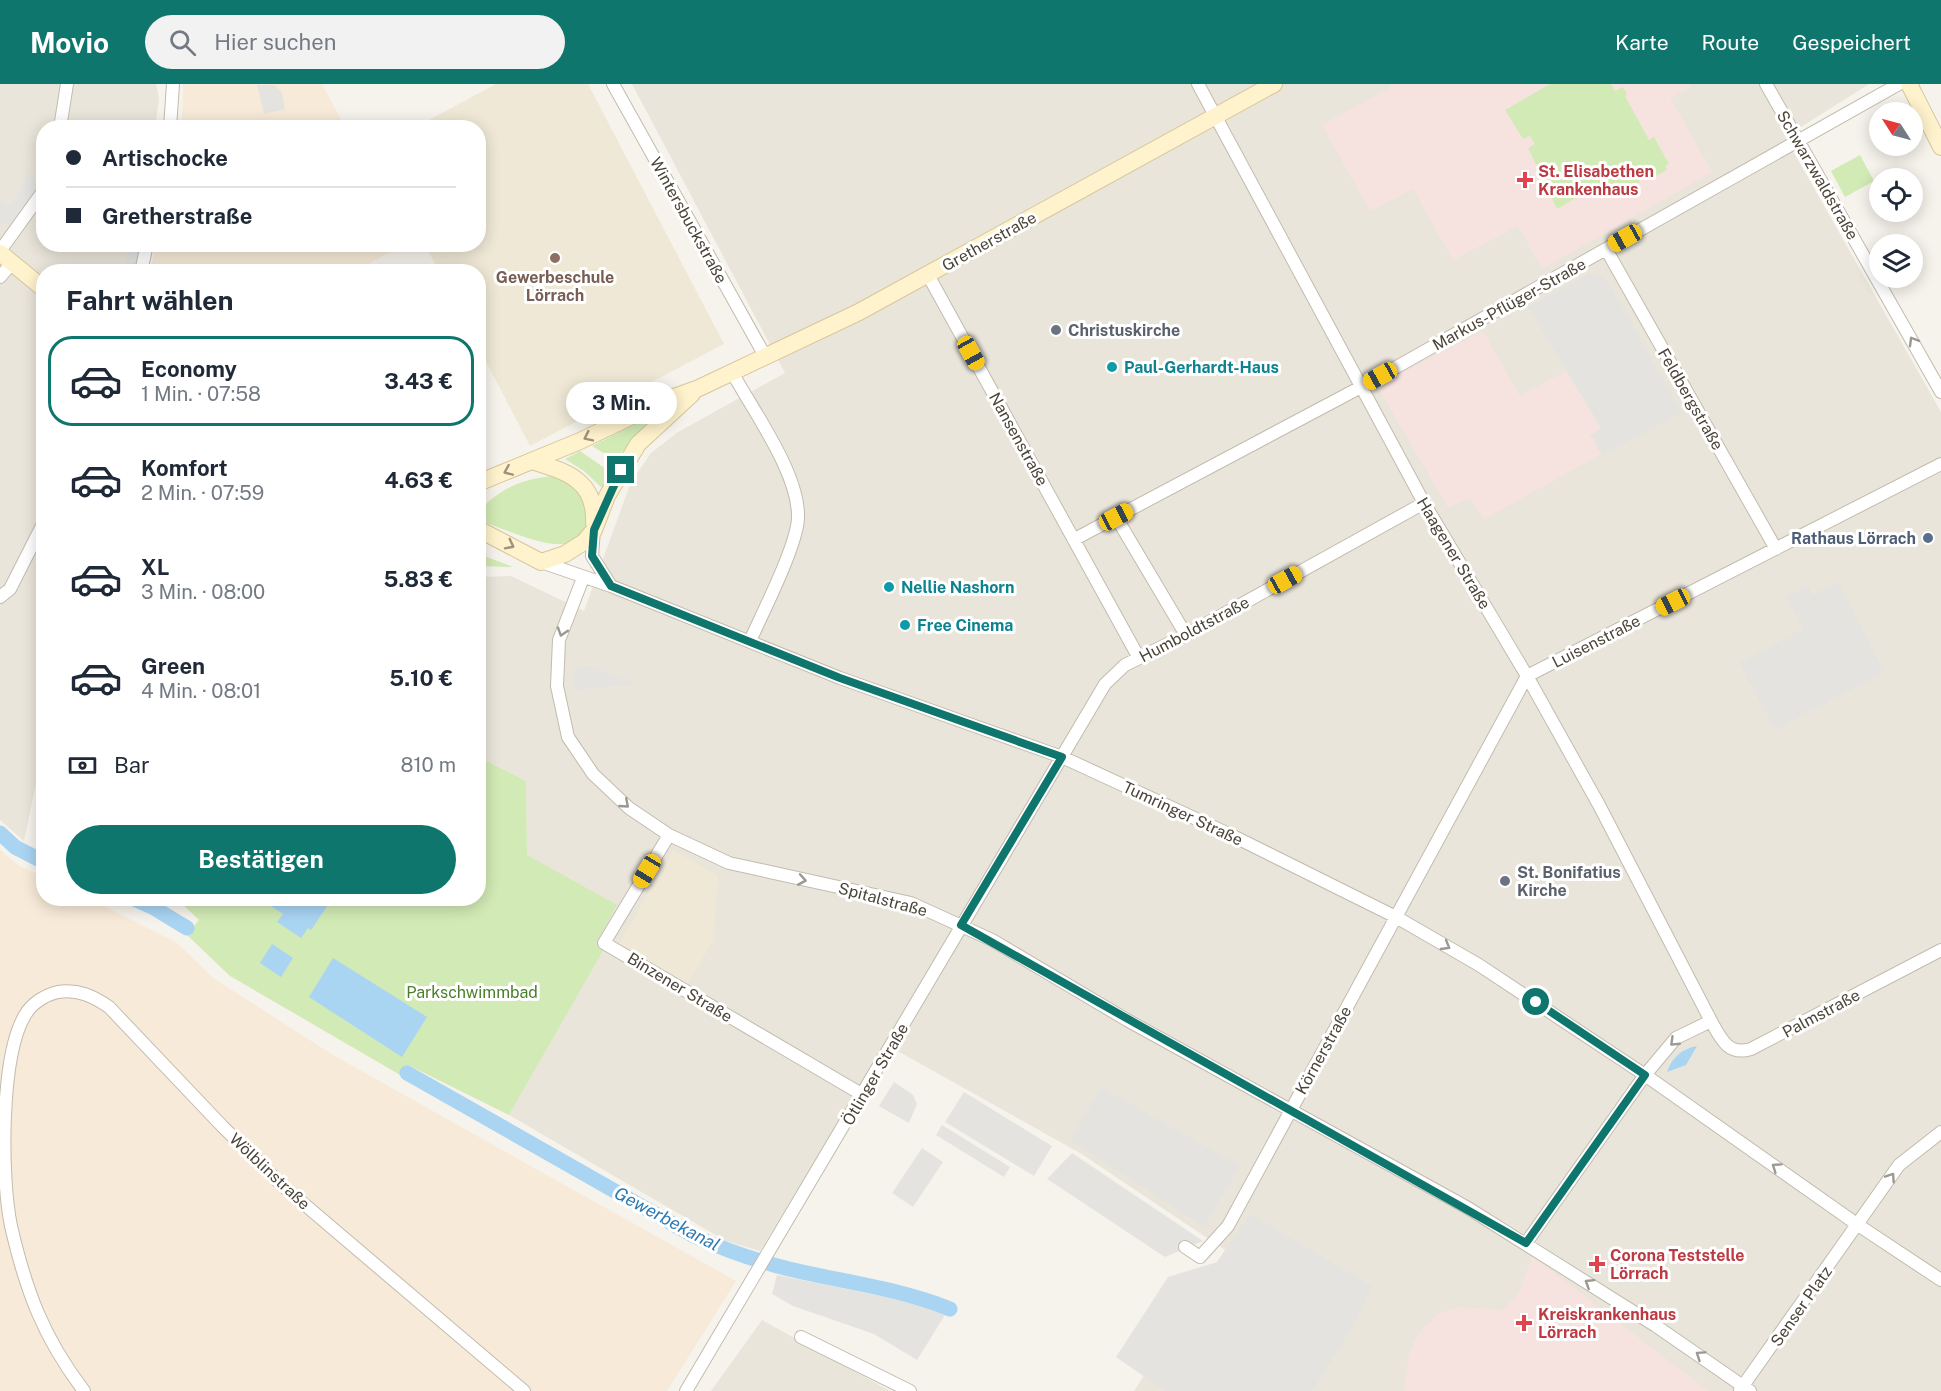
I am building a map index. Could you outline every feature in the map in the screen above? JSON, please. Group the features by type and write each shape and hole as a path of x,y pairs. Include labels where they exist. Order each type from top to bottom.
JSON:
{"main road":[{"name":"Gretherstraße","path":"486,482 663,401 699,388 859,312 1274,84"},
{"path":"1909,84 1941,147"},
{"path":"4,256 36,283"},
{"name":"Gretherstraße","path":"541,562 574,550 594,530 607,496 638,444 699,388"},
{"path":"532,461 564,471 586,489 592,500 594,530"},
{"name":"Tumringer Straße","path":"486,533 541,562"}],"street":[{"path":"61,120 67,84"},
{"path":"171,120 173,84"},
{"name":"Haagener Straße","path":"1198,84 1424,503 1527,676 1599,805 1711,1021"},
{"name":"Schwarzwaldstraße","path":"1767,84 1941,392"},
{"name":"Markus-Pflüger-Straße","path":"1116,517 1361,387 1899,84"},
{"name":"Wintersbuckstraße","path":"618,86 765,356"},
{"path":"0,277 4,256 36,203"},
{"name":"Feldbergstraße","path":"1606,249 1776,549"},
{"name":"Nansenstraße","path":"928,276 1139,658"},
{"path":"732,372 792,480 798,519 768,602 750,641"},
{"name":"Luisenstraße","path":"1527,676 1941,464"},
{"name":"Humboldtstraße","path":"1062,757 1105,684 1125,665 1186,635 1424,503"},
{"path":"1075,539 1116,517 1186,635"},
{"path":"594,530 592,556 611,586"},
{"path":"0,597 10,589 36,538"},
{"name":"Tumringer Straße","path":"541,562 611,586 840,678 1062,757 1230,835 1396,917 1479,965 1714,1120 1808,1193 1941,1280"},
{"name":"Spitalstraße","path":"584,578 559,640 556,665 557,686 568,737 593,774 629,808 669,835 729,863 911,903 961,925 1526,1243 1744,1389"},
{"path":"1396,917 1527,676"},
{"name":"Ötlinger Straße","path":"686,1391 1062,757"},
{"name":"Binzener Straße","path":"669,835 604,943 863,1095"},
{"name":"Körnerstraße","path":"1185,1247 1200,1257 1228,1226 1396,917"},
{"name":"Palmstraße","path":"1711,1021 1730,1049 1739,1053 1751,1049 1941,950"},
{"name":"Wölblinstraße","path":"84,1391 39,1321 11,1223 4,1157 7,1091 21,1024 34,1004 53,993 81,993 103,1003 284,1188 524,1391"},
{"path":"1526,1243 1645,1075 1676,1038 1711,1021"},
{"name":"Senser Platz","path":"1744,1389 1899,1165 1941,1132"},
{"path":"801,1336 910,1391"}],"shaded area":[{"path":"0,84 156,84 159,99 156,120 36,120 36,252 130,252 128,264 36,264 36,783 24,841 0,820"},
{"path":"183,84 322,84 341,120 182,120"},
{"name":"Gewerbeschule Lörrach","path":"496,84 588,84 724,344 530,446 486,361 486,264 435,264 429,252 486,252 486,120 429,120"},
{"path":"632,84 1869,84 1785,137 1941,412 1941,1391 1134,1391 1225,1250 1080,1153 885,1044 760,1251 726,1241 509,1115 603,949 595,944 527,855 526,781 486,761 486,577 511,576 584,611 631,482 651,453 678,432 785,373"},
{"name":"St. Elisabethen Krankenhaus","path":"1390,84 1689,84 1691,87 1670,98 1712,172 1542,269 1518,226 1453,260 1413,189 1370,211 1322,125 1391,87"},
{"path":"257,85 275,85 282,93 285,109 264,114"},
{"path":"27,173 36,180 36,198 25,218 19,214 10,225 0,223 0,200 8,206 18,193"},
{"path":"128,252 145,252 143,264 126,264"},
{"path":"154,252 391,252 368,264 152,264"},
{"path":"1588,274 1601,276 1612,288 1682,413 1602,455 1591,435 1602,429 1528,307"},
{"path":"1483,331 1520,396 1566,371 1601,428 1590,435 1601,454 1484,519 1470,498 1448,508 1377,386"},
{"path":"1838,582 1885,672 1775,730 1739,663 1803,629 1786,596 1808,585 1813,595"},
{"path":"586,665 635,684 575,690 573,672"},
{"path":"0,850 18,865 36,874 36,906 104,906 177,943 213,978 333,1055 736,1281 667,1391 0,1391"},
{"path":"673,850 718,876 713,941 686,985 619,944"},
{"path":"894,1082 913,1095 917,1104 909,1123 879,1106"},
{"path":"1101,1087 1240,1166 1204,1227 1070,1140"},
{"path":"964,1092 1052,1146 1034,1176 945,1122"},
{"path":"942,1125 1010,1167 1004,1177 936,1135"},
{"path":"922,1148 943,1162 913,1207 892,1193"},
{"path":"1072,1153 1203,1241 1165,1257 1047,1179"},
{"path":"1250,1214 1372,1286 1353,1327 1312,1391 1165,1391 1116,1357 1168,1277 1217,1262"},
{"name":"Kreiskrankenhaus Lörrach","path":"1532,1256 1708,1391 1404,1391 1409,1354 1418,1333 1440,1313 1459,1307 1503,1310 1519,1293"},
{"path":"777,1275 920,1305 945,1315 917,1360 874,1334 793,1306 772,1294"},
{"path":"762,1320 890,1391 711,1391"}],"green space":[{"path":"1550,84 1611,84 1615,91 1623,87 1627,94 1625,96 1649,140 1654,137 1669,164 1665,166 1667,170 1656,176 1652,169 1637,177 1640,182 1608,195 1601,184 1557,209 1528,148 1535,144 1530,136 1523,139 1505,110"},
{"path":"1860,155 1869,172 1869,184 1845,197 1831,171"},
{"path":"633,382 650,390 601,414 605,400 611,391 619,385"},
{"path":"665,409 639,432 615,460 592,446"},
{"path":"580,451 609,471 602,488 584,471 565,459"},
{"path":"552,476 574,487 582,496 587,521 585,529 574,541 565,544 546,543 486,523 487,503 512,486"},
{"path":"486,557 513,567 486,566"},
{"name":"Parkschwimmbad","path":"486,761 526,781 527,855 617,905 596,943 604,949 509,1115 410,1066 402,1076 230,976 187,935 199,920 184,906 486,906"}],"water":[{"path":"271,906 327,906 311,930 308,928 301,938 277,922 283,914"},
{"path":"272,944 293,958 281,977 260,963"},
{"path":"333,958 427,1017 402,1057 309,997"},
{"path":"1697,1046 1686,1065 1667,1072 1678,1054"}],"waterway":[{"name":"Gewerbekanal","path":"0,833 15,847 36,858"},
{"name":"Gewerbekanal","path":"150,906 187,928"},
{"name":"Gewerbekanal","path":"407,1073 694,1236 741,1255 777,1266 890,1291 950,1309"}],"place":[{"name":"St. Elisabethen Krankenhaus","path":"1525,180"},
{"name":"Gewerbeschule Lörrach","path":"555,258"},
{"name":"Christuskirche","path":"1056,330"},
{"name":"Paul-Gerhardt-Haus","path":"1112,367"},
{"name":"Rathaus Lörrach","path":"1928,538"},
{"name":"Nellie Nashorn","path":"889,587"},
{"name":"Free Cinema","path":"905,625"},
{"name":"St. Bonifatius Kirche","path":"1505,881"},
{"name":"Corona Teststelle Lörrach","path":"1597,1264"},
{"name":"Kreiskrankenhaus Lörrach","path":"1524,1323"}],"route":[{"path":"621,470 607,496 594,530 592,556 611,586 840,678 1062,757 1048,784 961,925 992,940 1127,1020 1468,1208 1526,1243 1645,1075 1536,1002"}]}
